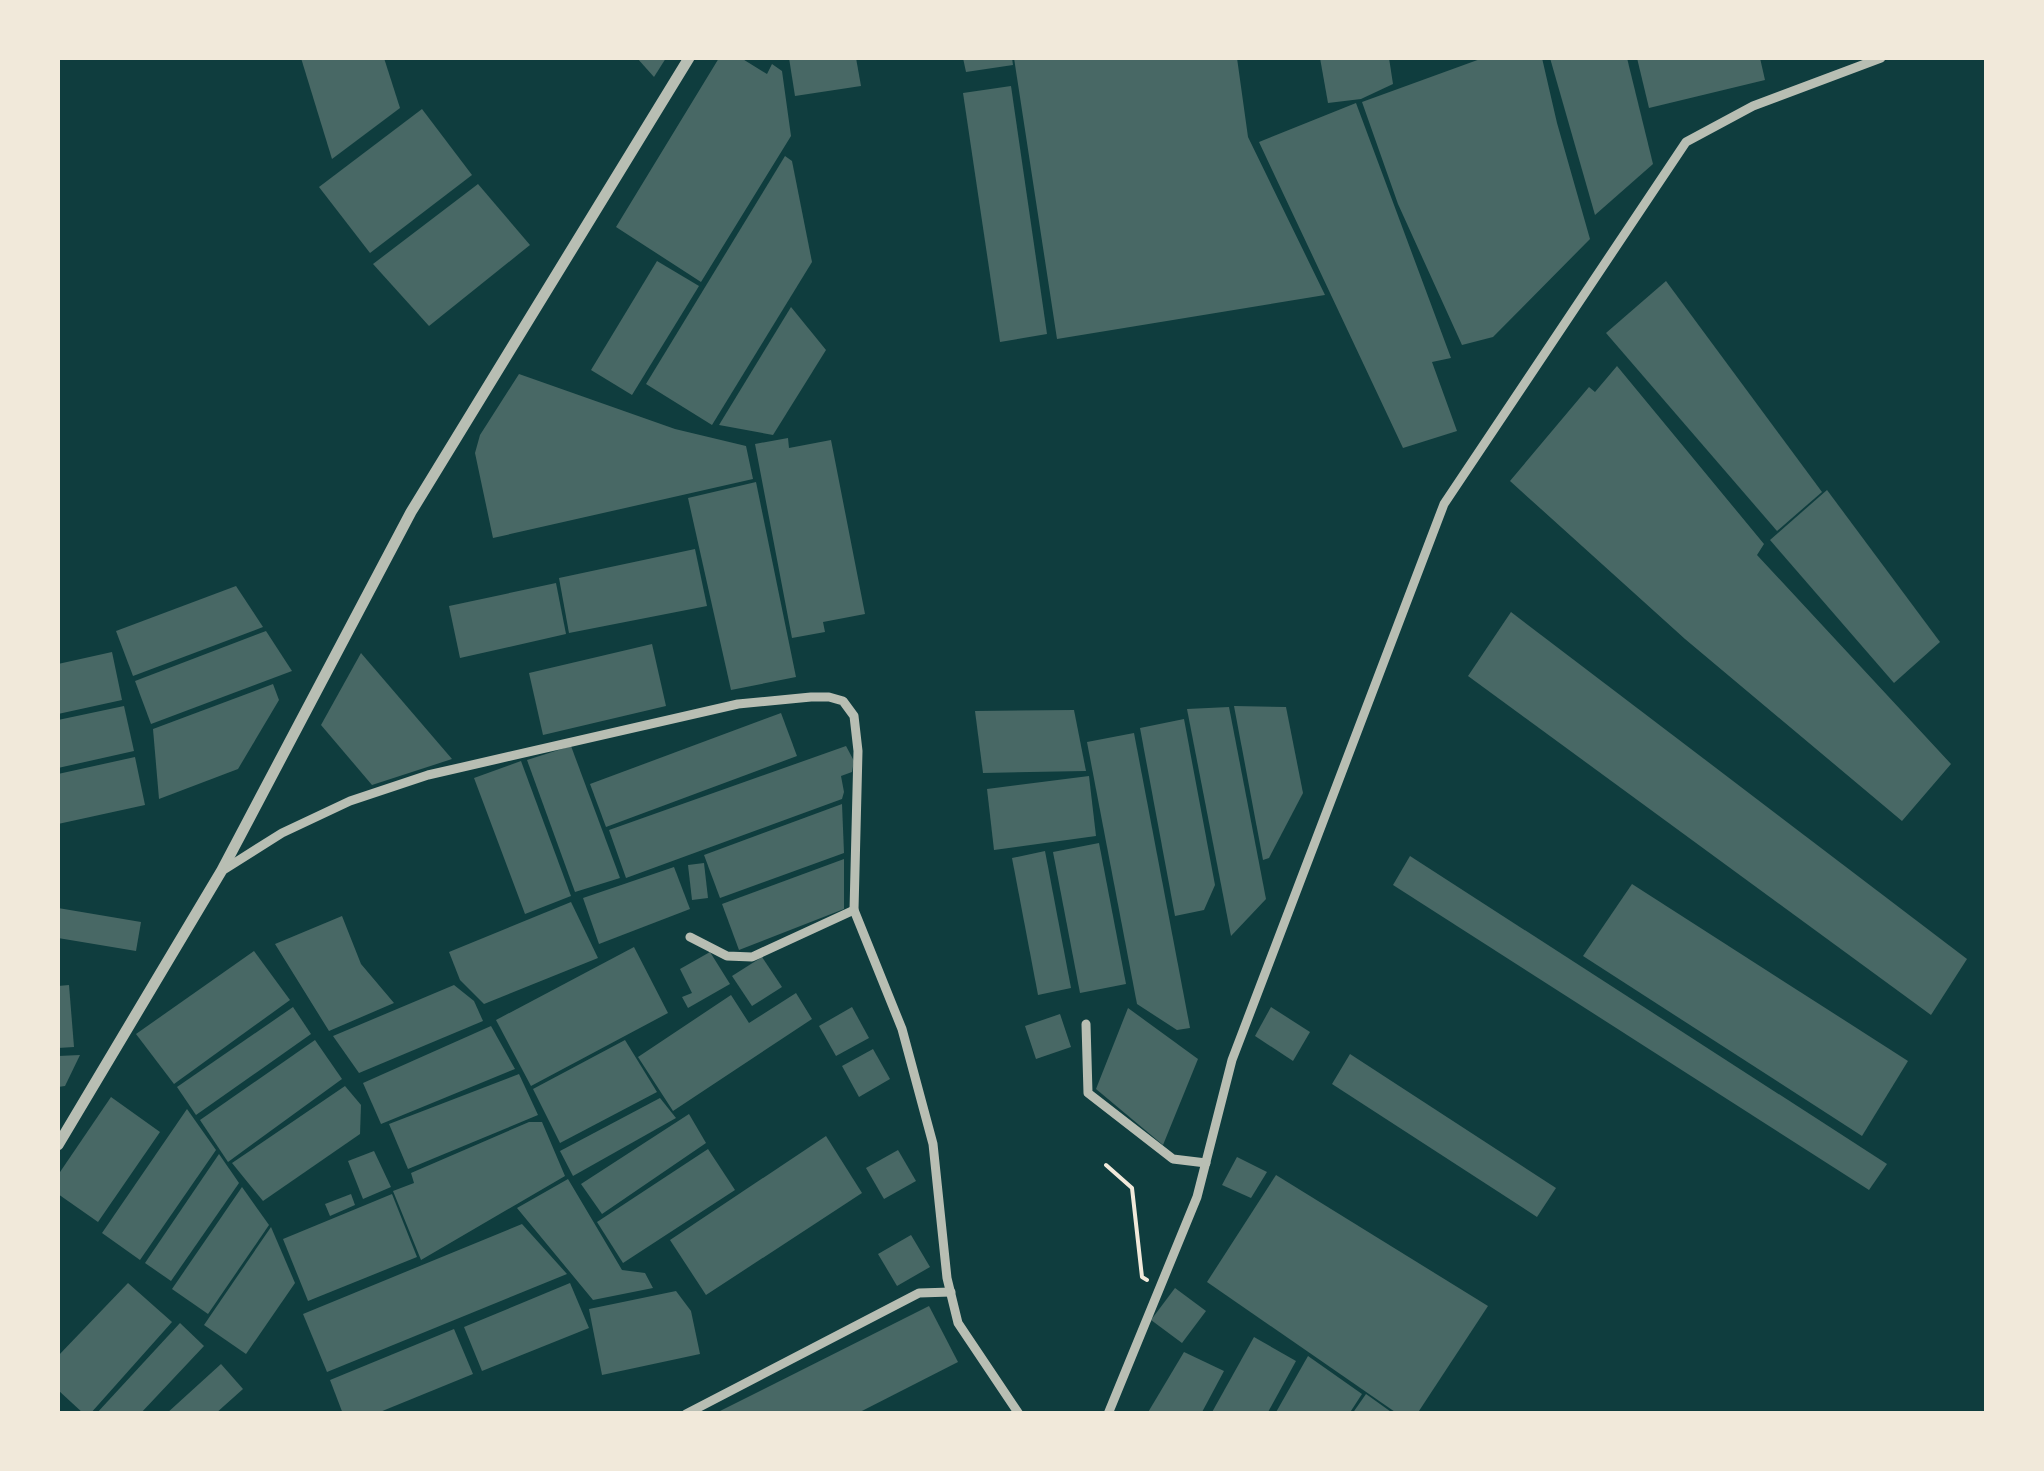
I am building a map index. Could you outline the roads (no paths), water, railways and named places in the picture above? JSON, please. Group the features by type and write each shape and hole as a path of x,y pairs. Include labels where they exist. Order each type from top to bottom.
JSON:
{"street":[{"path":"58,1145 222,870 411,512 688,58"},
{"path":"1108,1414 1197,1197 1232,1060 1444,504 1686,142 1753,106 1881,58"},
{"path":"222,870 282,833 350,801 428,775 738,704 829,697 842,701 854,716 858,752 854,910 902,1029 933,1144 958,1323 1019,1414"},
{"path":"690,937 728,956 752,957 854,910"},
{"path":"1086,1024 1088,1094 1172,1160 1206,1162"},
{"path":"686,1414 918,1293 951,1292"}]}
